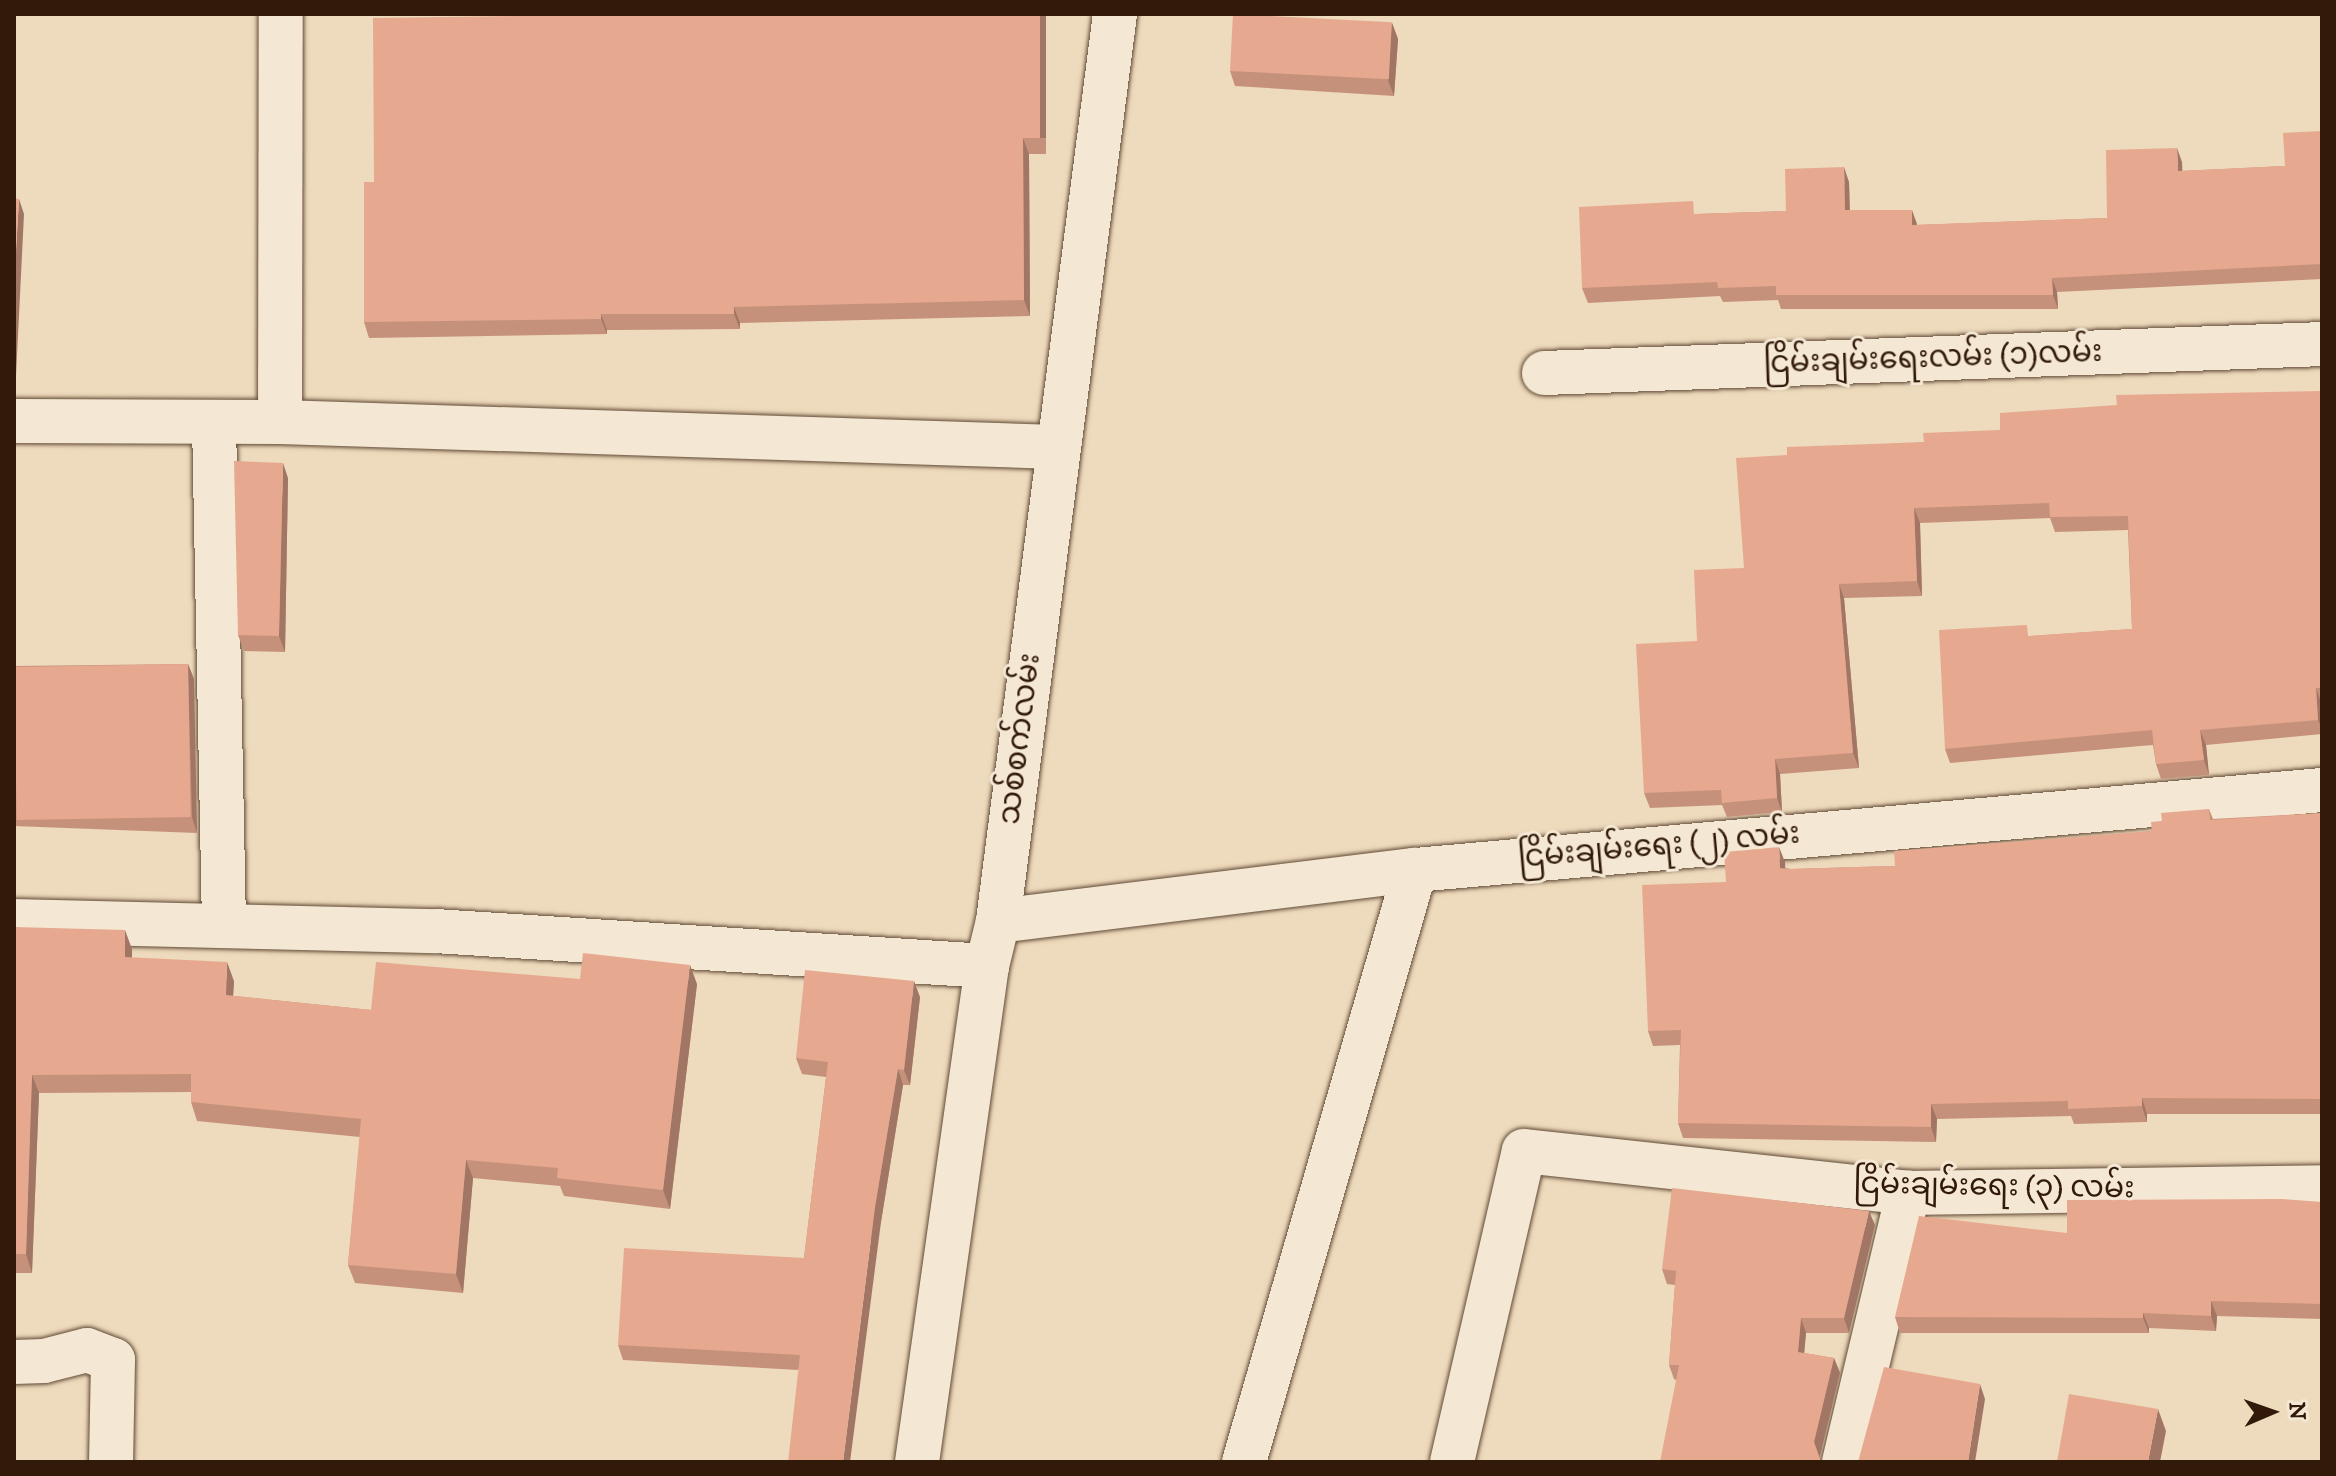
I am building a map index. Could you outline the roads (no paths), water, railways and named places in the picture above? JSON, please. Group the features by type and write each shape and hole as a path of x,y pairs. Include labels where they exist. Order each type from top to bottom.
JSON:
{"street":[{"path":"280,422 281,14"},
{"name":"သစ်စက်လမ်း","path":"917,1462 987,966 998,921 1115,14"},
{"name":"ငြိမ်းချမ်းရေးလမ်း (၁)လမ်း","path":"1544,373 2322,344"},
{"path":"14,421 280,422 1057,447"},
{"path":"214,422 224,926"},
{"name":"ငြိမ်းချမ်းရေး (၂) လမ်း","path":"998,921 1415,870 2322,790"},
{"path":"1244,1462 1415,870"},
{"path":"14,921 435,931 987,966"},
{"name":"ငြိမ်းချမ်းရေး (၃) လမ်း","path":"1452,1462 1524,1151 1908,1193 2322,1187"},
{"path":"1844,1462 1908,1193"},
{"path":"29,1362 87,1350 113,1360 111,1462"}]}
